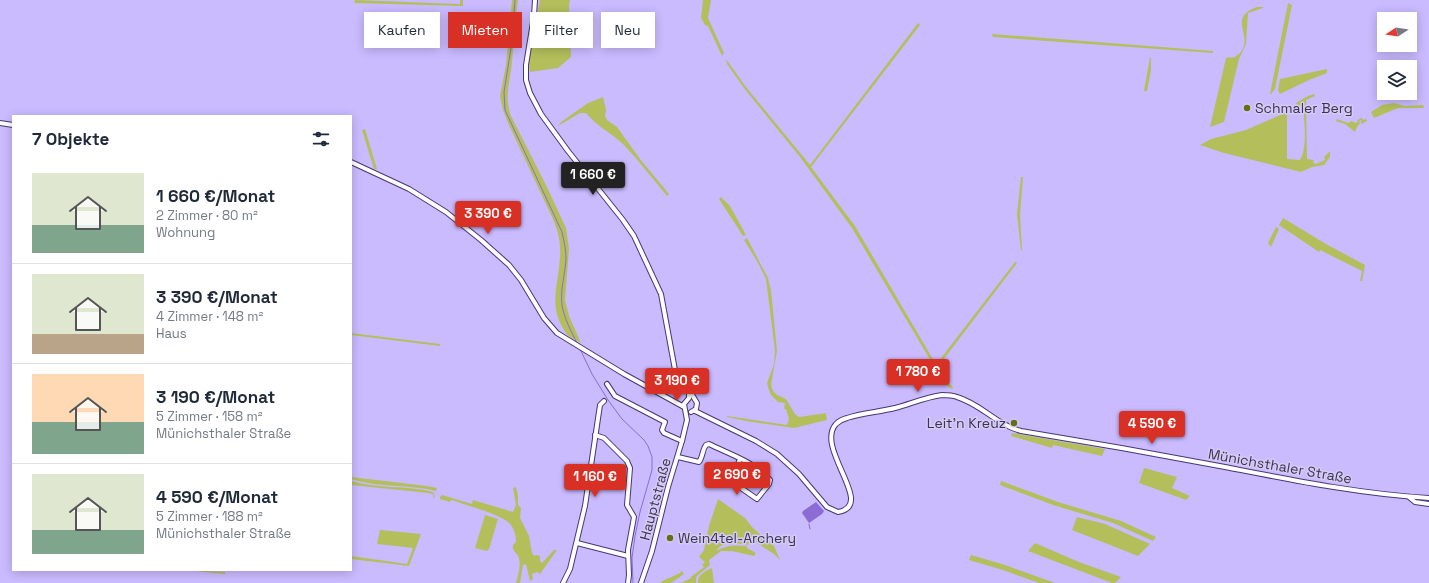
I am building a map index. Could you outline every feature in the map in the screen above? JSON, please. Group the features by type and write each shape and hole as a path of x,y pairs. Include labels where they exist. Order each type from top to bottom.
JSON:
{"street":[{"path":"535,0 534,16 526,65 526,80 530,93 535,105 564,146 634,236 656,280 661,294 675,370 704,415"},
{"path":"0,123 12,125"},
{"name":"Münichsthaler Straße","path":"352,162 419,194 468,229 503,259 515,273 548,324 558,333 628,377 675,401 685,408 704,415 756,441 777,454 798,474 827,507 838,512 850,505 852,498 849,487 831,445 832,434 836,425 846,418 883,411 942,395 953,396 969,401 1004,424 1021,431 1335,487 1409,497 1429,498"},
{"path":"607,384 615,396 664,422 662,430 664,433 682,441"},
{"path":"685,408 690,393 687,387"},
{"path":"675,401 692,399 696,403"},
{"path":"563,583 570,569 577,543 588,494 600,405 604,401"},
{"name":"Hauptstraße","path":"641,583 654,546 668,487 678,457 687,420 696,403"},
{"name":"Hauptstraße","path":"685,408 687,420"},
{"path":"595,435 604,438 627,461 630,468 627,505 634,517 628,556 628,583"},
{"path":"678,457 699,462 704,447 709,444 740,459 759,470 770,480 757,499 731,481 740,459"},
{"path":"1409,497 1415,502 1429,504"},
{"path":"577,543 628,556"}],"green space":[{"path":"355,0 460,4 460,0 463,0 463,6 354,3"},
{"path":"512,0 518,0 516,12 511,12"},
{"path":"540,0 570,0 569,12 538,12"},
{"path":"703,0 711,0 708,18 724,53 722,56 708,26 705,25 701,18"},
{"path":"1288,3 1292,5 1275,89 1270,94"},
{"path":"1257,7 1263,8 1248,13 1246,44 1239,59 1224,122 1210,127 1226,58 1235,57 1244,47 1245,40 1242,28 1243,16 1248,11"},
{"path":"918,23 920,25 811,167 855,226 934,361 932,363 852,228 800,157 744,88 727,64 726,59 746,87 810,165"},
{"path":"992,34 1213,51 1213,53 993,37"},
{"path":"508,48 513,48 508,89 509,109 511,116 566,228 569,249 565,300 569,316 581,343 567,334 560,323 557,314 555,304 560,251 557,231 503,110 500,96"},
{"path":"531,48 571,48 571,57 558,68 530,72"},
{"path":"1150,57 1151,70 1147,91 1144,91"},
{"path":"1327,69 1327,73 1280,94 1278,90 1280,79"},
{"path":"1314,94 1315,96 1306,100 1307,159 1314,160 1313,163 1316,164 1325,160 1324,157 1330,152 1330,157 1324,165 1312,167 1301,172 1224,153 1200,145 1211,139 1246,130 1287,112 1287,159 1300,160 1305,141 1304,117 1303,104 1298,107 1296,103"},
{"path":"603,97 606,110 605,116 607,120 617,127 640,159 669,194 667,196 624,145 594,122 586,113 580,113 558,126 561,122 588,103"},
{"path":"1394,103 1405,106 1423,105 1424,108 1398,108 1374,118 1371,112 1382,105"},
{"path":"1362,118 1363,120 1366,119 1367,121 1361,124 1361,120 1359,121 1360,123 1355,132 1345,124 1336,121 1337,119 1348,123 1352,121 1355,123 1358,122 1357,120"},
{"path":"365,129 377,169 374,169 362,130"},
{"path":"1021,177 1023,177 1020,214 1021,251 1017,214"},
{"path":"721,197 730,206 746,235 743,236 719,199"},
{"path":"1283,218 1365,265 1362,281 1360,281 1362,271 1320,250 1319,252 1279,225"},
{"path":"1276,227 1279,229 1271,247 1268,243"},
{"path":"747,238 768,278 771,290 777,351 771,385 773,391 777,395 786,399 795,414 799,417 826,413 827,420 794,428 727,417 787,425 789,419 786,409 784,409 785,403 778,402 771,395 767,383 774,364 775,351 766,279 744,240"},
{"path":"1015,262 1017,263 940,364 938,362"},
{"path":"352,333 440,344 440,346 352,335"},
{"path":"939,368 953,388 952,389 947,386 937,369"},
{"path":"1012,433 1105,449 1102,456 1053,445 1052,448 1011,436"},
{"path":"1144,468 1177,477 1172,488 1190,496 1186,500 1139,483"},
{"path":"352,477 437,488 436,491 415,487 362,482 352,479"},
{"path":"352,481 371,485 413,488 433,492 435,496 434,499 433,494 352,485"},
{"path":"1001,481 1058,502 1121,521 1156,537 1153,541 1113,523 1053,505 1000,485"},
{"path":"516,487 518,505 521,508 520,518 529,536 532,553 534,556 540,556 540,561 542,563 554,550 557,550 540,574 537,572 532,574 533,579 530,581 526,564 523,565 520,583 516,583 520,563 518,556 513,549 513,545 516,542 516,537 510,524 504,519 482,510 452,500 450,502 440,499 442,495 472,504 473,500 513,512 516,505 513,488"},
{"path":"718,499 745,518 753,528 774,546 780,560 774,554 751,539 748,545 730,543 722,545 716,551 727,547 747,546 747,548 756,553 754,556 732,551 721,551 709,560 710,565 697,576 696,583 681,583 691,578 704,567 702,565 705,562 699,557 704,550 709,526"},
{"path":"485,515 498,519 489,549 487,551 475,548"},
{"path":"1077,517 1105,524 1150,544 1138,556 1072,530"},
{"path":"380,530 421,534 409,566 352,559 352,556 407,564 413,548 377,544"},
{"path":"1035,543 1079,562 1121,577 1115,583 1112,583 1028,551"},
{"path":"971,555 1005,565 1055,583 1039,583 969,560"},
{"path":"712,568 714,583 698,583 700,576"},
{"path":"194,571 225,572 225,574"},
{"path":"682,571 684,574 671,583 660,583 677,575"}],"shaded area":[{"path":"816,502 824,511 809,523 802,513"}],"waterway":[{"path":"515,0 511,48 504,92 505,110 562,232 566,259 562,288 562,305 566,320 577,343"},
{"path":"580,349 592,374 608,400 622,419 644,440 652,457 652,470 635,536 632,558 633,583"},
{"path":"809,524 810,529"}],"place":[{"name":"Schmaler Berg","path":"1247,108"},
{"name":"Leit'n Kreuz","path":"1014,423"},
{"name":"Wein4tel-Archery","path":"670,538"}]}
